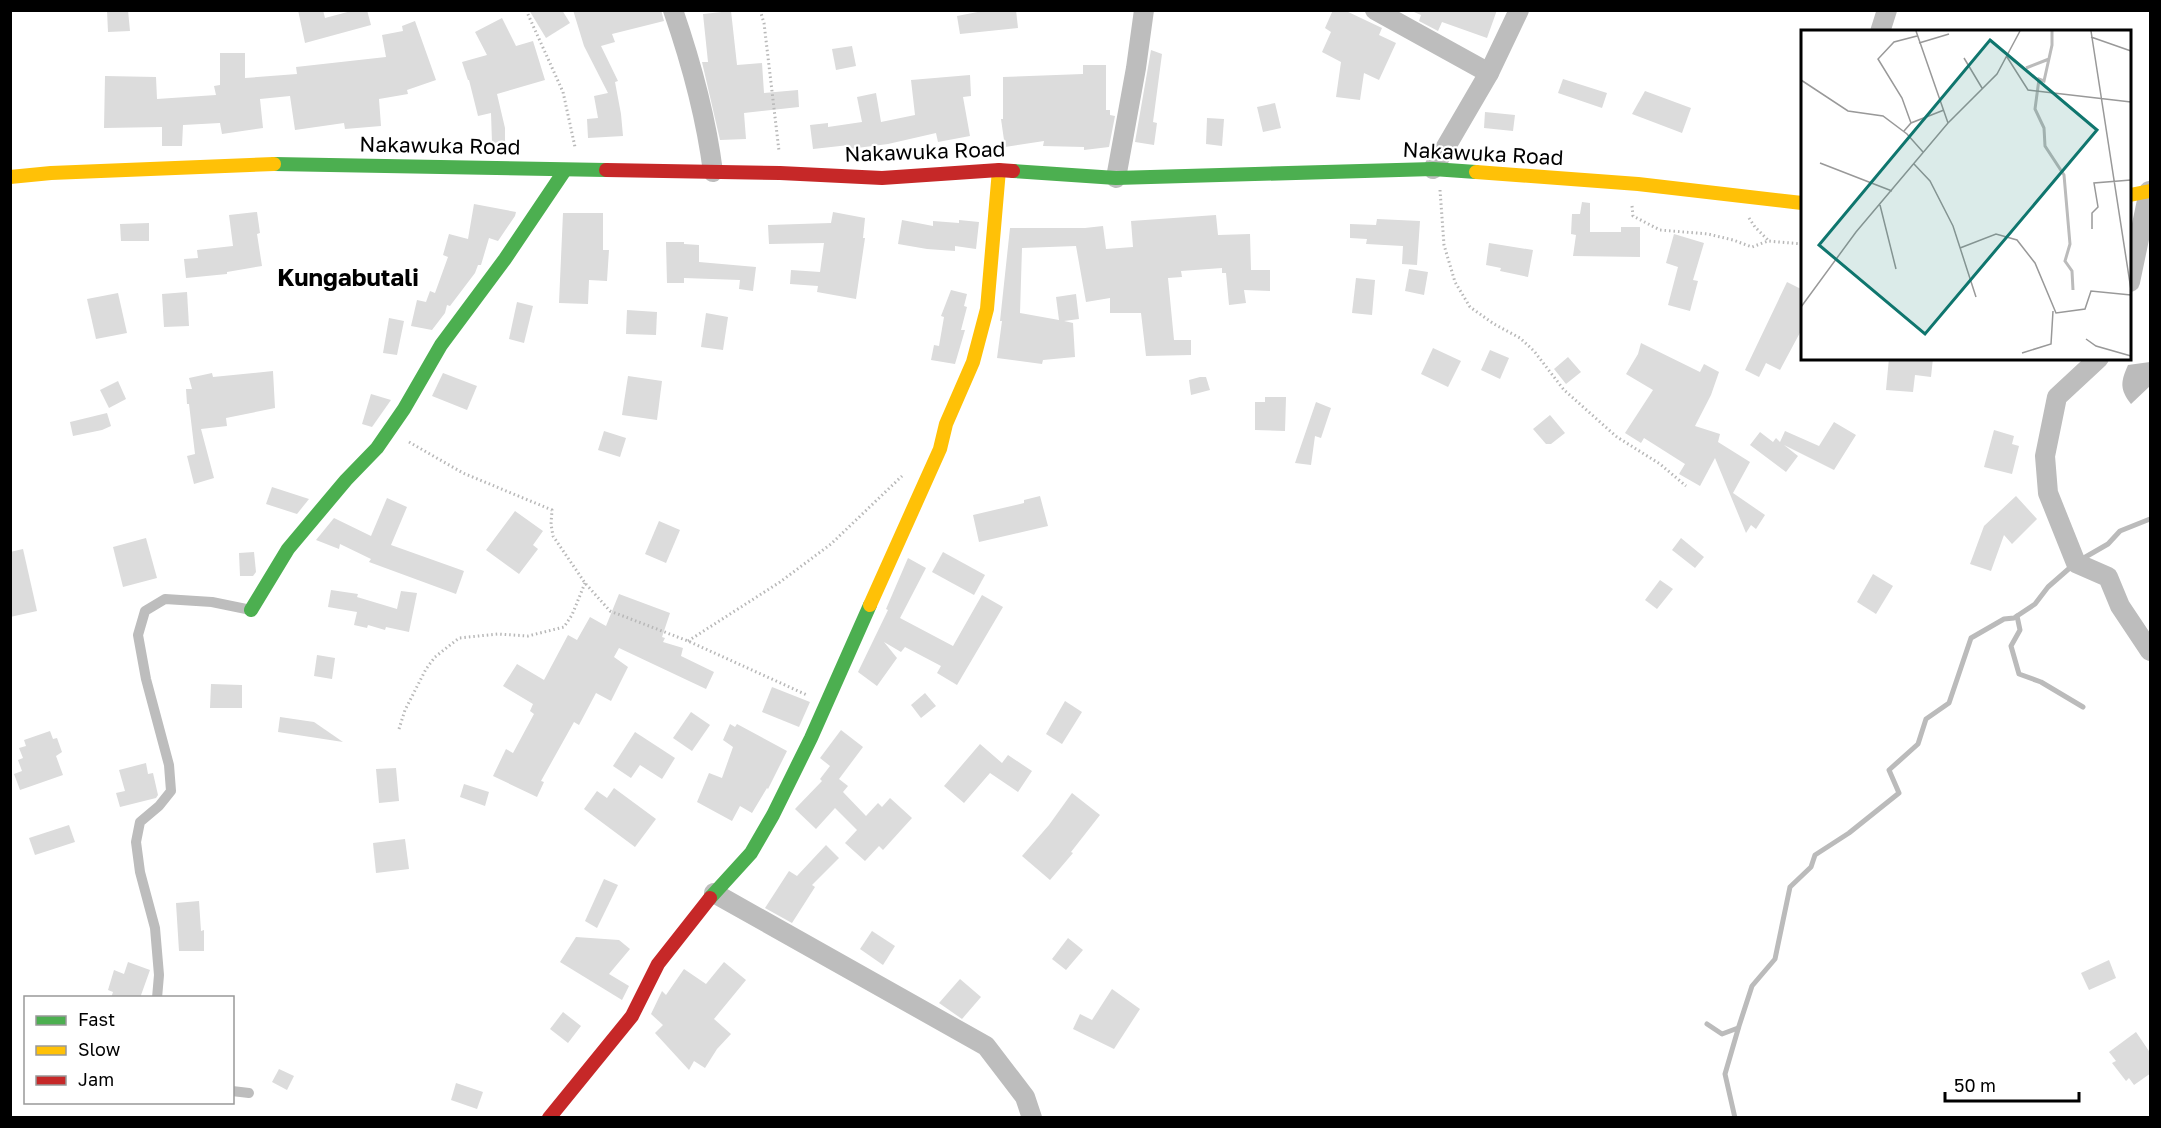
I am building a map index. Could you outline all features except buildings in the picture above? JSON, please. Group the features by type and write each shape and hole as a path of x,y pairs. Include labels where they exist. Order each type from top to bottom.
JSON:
{"main road":[{"name":"Nakawuka Road","path":"10,177 51,173 277,164 780,173 882,178 999,170 1116,178 1433,169 1638,184 1801,203"},
{"path":"251,610 288,549 376,448 404,409 441,345 505,259 565,170"},
{"path":"549,1118 632,1016 658,964 714,893 751,853 773,814 827,704 940,449 946,424 973,362 987,309 999,170"},
{"path":"2131,195 2150,191"}],"street":[{"path":"673,10 687,52 711,153 713,172"},
{"path":"1116,178 1144,10"},
{"path":"1375,10 1489,73"},
{"path":"1433,169 1489,73 1519,10"},
{"path":"1881,30 1887,10"},
{"path":"2131,277 2150,191"},
{"path":"2097,360 2057,397 2045,456 2049,494 2076,563 2108,577 2120,606 2151,651"},
{"path":"714,893 986,1046 1025,1097 1032,1118"}],"lane":[{"path":"158,996 159,975 155,928 140,872 136,842 140,822 159,806 171,791 169,765 146,679 138,635 145,611 165,598 212,602 251,610"},
{"path":"234,1091 249,1093"}],"path":[{"path":"526,10 563,92 580,169"},
{"path":"760,10 764,22 780,173"},
{"path":"1433,169 1442,197 1444,245 1455,282 1470,307 1494,324 1520,338 1534,351 1564,390 1617,437 1660,464 1686,486"},
{"path":"1638,184 1631,210 1633,216 1660,230 1708,234 1752,247 1768,241 1801,244"},
{"path":"389,430 463,474 552,510 553,536 585,583 610,611 688,640 827,704"},
{"path":"688,640 780,582 831,544 906,473"},
{"path":"399,729 405,710 426,669 442,651 459,638 498,634 528,636 564,627 572,615 585,583"}],"shaded area":[{"path":"2150,362 2150,386 2131,404 2124,394 2122,385 2128,365"}],"waterway":[{"path":"2082,559 2108,544 2120,531 2150,519"},
{"path":"1735,1118 1725,1074 1752,986 1775,959 1790,887 1811,867 1815,855 1849,833 1899,793 1889,770 1918,744 1926,719 1949,703 1971,638 2004,619 2014,618 2035,604 2048,587 2072,566"},
{"path":"2017,616 2020,630 2011,646 2019,674 2041,682 2083,707"},
{"path":"1707,1024 1722,1034 1738,1028"}],"traffic: fast":[{"path":"274,164 606,170"},
{"path":"1013,171 1116,178 1433,169 1476,172"},
{"path":"251,610 288,549 346,480 377,448 404,409 441,345 505,259 565,170"},
{"path":"710,898 751,853 773,815 811,738 870,605"}],"traffic: slow":[{"path":"10,177 51,173 274,164"},
{"path":"870,605 940,449 946,424 973,362 987,309 999,170"},
{"path":"1476,172 1638,184 1801,203"},
{"path":"2131,195 2150,191"}],"traffic: jam":[{"path":"606,170 780,173 882,178 1013,171"},
{"path":"549,1118 632,1016 658,964 710,898"}],"district":[{"name":"Kungabutali","path":"348,278"}]}
